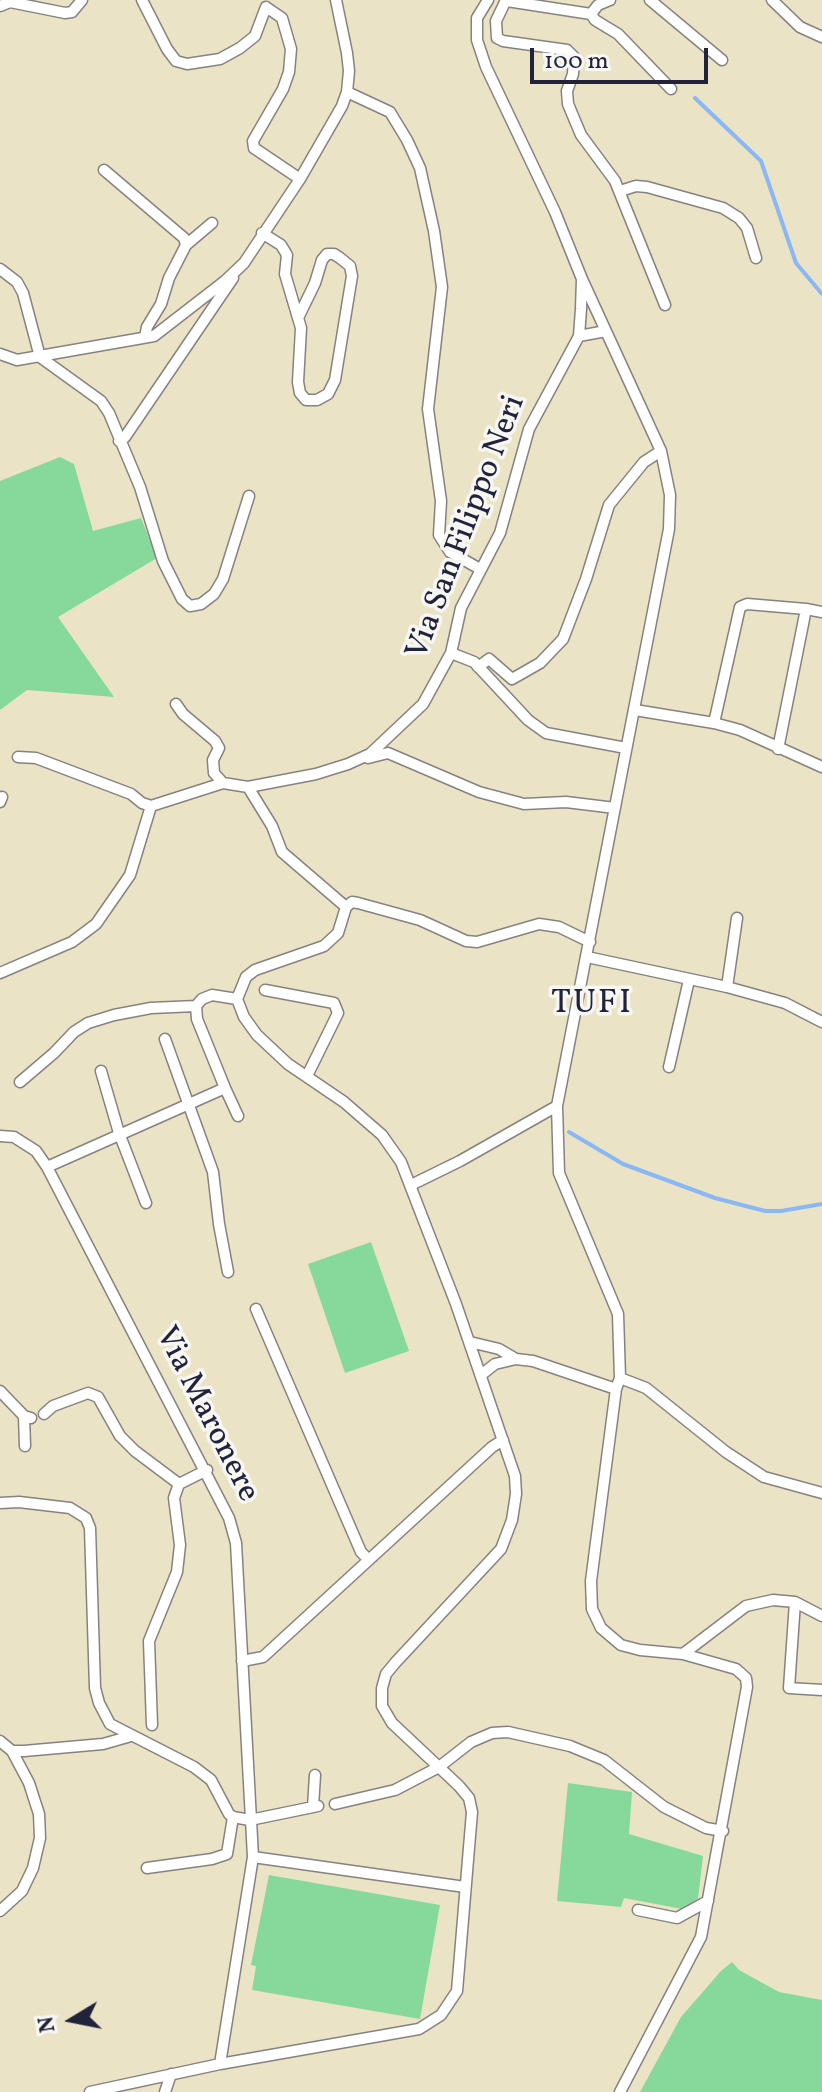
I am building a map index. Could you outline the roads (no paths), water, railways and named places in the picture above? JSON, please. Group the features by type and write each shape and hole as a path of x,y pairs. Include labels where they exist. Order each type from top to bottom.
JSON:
{"street":[{"path":"50,12 57,0"},
{"path":"6,3 50,12 72,12 82,0"},
{"path":"142,0 167,49 176,61 187,64 220,59 240,48 255,36 266,7 282,18 291,49 289,72 283,89 253,141 254,148 300,179"},
{"path":"119,441 125,437 225,293 300,179 342,106 347,92 347,53 336,0"},
{"name":"Via San Filippo Neri","path":"223,783 248,787 265,785 356,761 370,754 423,704 451,653 461,608 500,533 529,429 579,336 582,279 555,212 486,67 477,40 477,18 488,0"},
{"path":"665,305 620,191 581,135 568,104 567,91 573,74 574,57 567,50 503,41 497,38 496,21 506,0 591,14 618,34 671,89"},
{"path":"591,14 598,5 610,0"},
{"path":"650,0 722,60"},
{"path":"772,0 800,27 822,37"},
{"path":"347,92 390,112 420,168 442,287 428,409 441,501 439,535 450,552 480,569"},
{"path":"104,170 184,238 186,245"},
{"path":"620,191 636,186 647,187 723,208 739,218 747,228 756,258"},
{"path":"145,337 186,245 212,223"},
{"path":"262,233 281,245 287,255 285,274 302,338 300,393 306,400 317,400 328,394 335,380 352,276 350,266 334,254 327,254 298,318"},
{"path":"0,269 17,282 23,293 40,357 101,401 109,413 140,487 163,561 182,599 190,606 201,604 214,594 223,579 249,496"},
{"path":"0,354 17,360 154,336 238,269"},
{"path":"582,279 661,451 670,495 669,529 557,1106 559,1173 618,1314 618,1384 591,1581 592,1609 601,1628 621,1645 683,1654 736,1669 746,1678 747,1687 723,1831 701,1937 620,2092"},
{"path":"579,336 606,331"},
{"path":"478,667 489,659 512,679 540,663 563,639 609,505 644,462 661,451"},
{"path":"714,723 740,607 747,604 822,612"},
{"path":"778,749 806,609"},
{"path":"451,653 474,662 528,720 546,733 626,748"},
{"path":"18,757 36,758 131,794 151,806 223,783 214,773 213,760 219,748 215,741 183,714 176,704"},
{"path":"635,710 740,730 822,767"},
{"path":"356,761 388,753 479,792 524,804 566,802 615,808"},
{"path":"248,787 272,826 282,852 346,907"},
{"path":"0,973 72,942 96,924 130,875 151,806"},
{"path":"90,2092 220,2064 419,2029 441,2015 457,1991 472,1812 469,1798 392,1723 382,1706 382,1688 386,1674 395,1663 501,1549 512,1520 515,1476 470,1342 401,1162 382,1135 344,1102 288,1064 257,1035 244,1017 237,999 246,977 255,970 324,946 338,933 346,907 352,902 420,920 466,941 477,942 539,924 559,927 590,942"},
{"path":"727,987 737,918"},
{"path":"587,957 727,987 785,1003 822,1022"},
{"path":"669,1067 689,980"},
{"path":"265,990 334,1003 338,1013 307,1076"},
{"path":"237,999 212,995 196,1006 197,1019 238,1116"},
{"path":"20,1082 88,1023 151,1008 196,1006"},
{"path":"165,1039 213,1172 228,1272"},
{"path":"101,1071 119,1133 146,1203"},
{"path":"47,1167 225,1088"},
{"path":"411,1185 557,1106"},
{"name":"Via Maronere","path":"0,1136 14,1137 36,1151 47,1167 207,1470 229,1518 236,1543 253,1857 220,2064"},
{"path":"256,1309 361,1552 369,1560"},
{"path":"470,1342 499,1349 516,1359"},
{"path":"481,1375 495,1364 516,1359 646,1388 726,1452 764,1477 822,1493"},
{"path":"0,1391 27,1417 25,1446"},
{"path":"44,1414 53,1406 88,1393 98,1397 120,1436 179,1484"},
{"path":"242,1661 263,1657 503,1440"},
{"path":"152,1725 149,1641 177,1572 180,1545 174,1498 179,1484 207,1470"},
{"path":"0,1503 70,1508 86,1518 90,1528 95,1688 110,1724 194,1767 211,1780 233,1817 250,1820 315,1807 315,1775"},
{"path":"683,1654 746,1606 773,1600 795,1602 822,1616"},
{"path":"795,1602 789,1688 822,1690"},
{"path":"335,1804 395,1790 439,1767 471,1742 492,1733 508,1732 570,1746 604,1760 664,1807 706,1828 723,1831"},
{"path":"12,1751 103,1744 131,1736"},
{"path":"0,1741 12,1751 21,1765 33,1794 39,1814 40,1838 33,1868 22,1891 0,1911"},
{"path":"147,1868 227,1854 233,1817"},
{"path":"253,1857 465,1887"},
{"path":"638,1910 677,1918 708,1901"},
{"path":"165,2092 171,2074"}],"waterway":[{"path":"695,98 761,161 796,263 822,294"},
{"path":"569,1132 623,1164 715,1198 765,1211 822,1204"}],"district":[{"name":"TUFI","path":"592,1006"}]}
